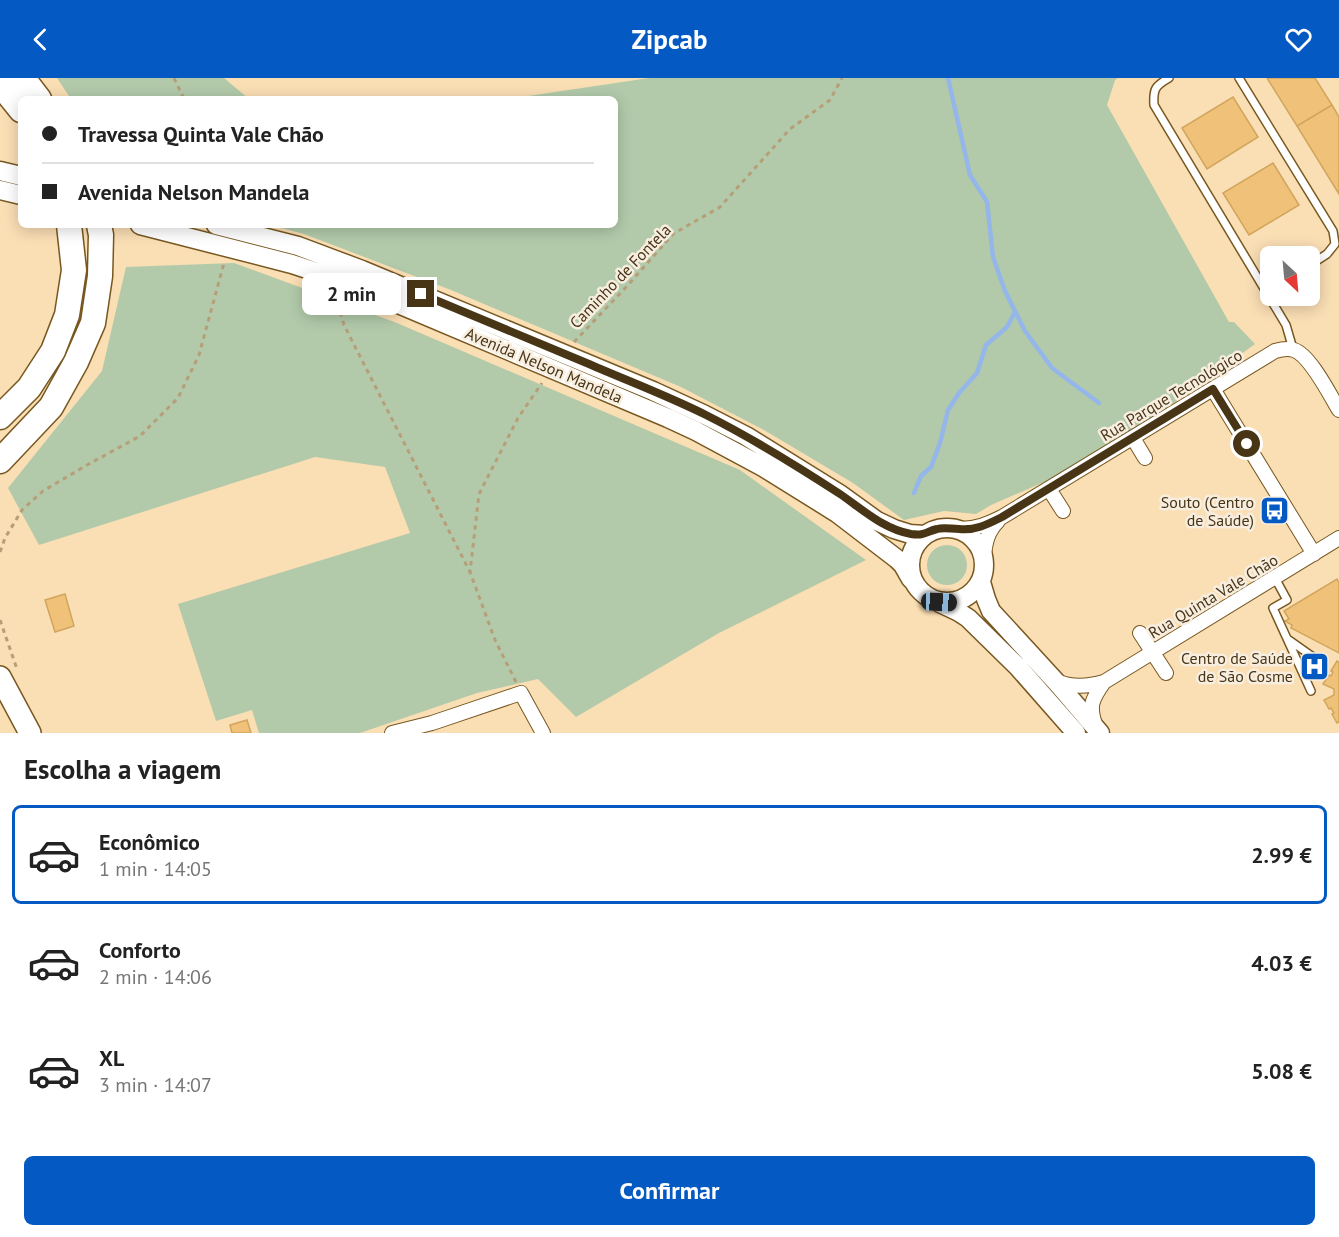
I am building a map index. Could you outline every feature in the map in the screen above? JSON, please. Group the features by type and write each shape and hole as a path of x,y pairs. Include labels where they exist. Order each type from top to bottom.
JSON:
{"highway":[{"path":"34,78 49,96"},
{"path":"11,93 28,86 36,96"},
{"path":"0,417 29,388 53,351 67,315 74,270 69,228"},
{"path":"0,461 51,407 76,362 93,323 100,276 100,230"}],"main road":[{"path":"0,171 18,175"},
{"path":"0,190 18,194"},
{"name":"Avenida Nelson Mandela","path":"152,228 292,264 337,279 668,418 732,449 837,513 897,559 911,579"},
{"name":"Avenida Nelson Mandela","path":"228,228 298,246 362,270 653,391 746,436 842,495 877,520 894,529 924,535"},
{"path":"939,602 951,603 973,592 981,582 984,570 984,557 979,545 971,536 948,527 935,529 916,543 910,554 911,579 927,597 968,618 1018,668 1076,733"},
{"path":"981,582 991,611 1099,731"},
{"path":"0,677 27,728"},
{"path":"0,694 27,728"}],"street":[{"name":"Rua Parque Tecnológico","path":"960,530 987,525 1002,517 1275,351 1293,349"},
{"path":"1293,349 1302,354 1311,365 1339,410"},
{"path":"1213,389 1314,554"},
{"path":"1133,438 1145,458"},
{"path":"1049,489 1063,511"},
{"name":"Rua Parque Tecnológico","path":"984,557 988,535 1002,517"},
{"name":"Rua Quinta Vale Chão","path":"1056,681 1076,687 1104,682 1338,541"},
{"path":"1140,633 1166,673"},
{"path":"1099,731 1093,719 1092,707 1094,696 1104,682"},
{"path":"392,733 432,723 521,693 543,733"}],"lane":[{"path":"1169,78 1157,85 1153,95 1154,105 1260,278"},
{"path":"1239,78 1333,231 1335,244 1328,254 1320,259"},
{"path":"1276,306 1286,326 1293,349"},
{"path":"1275,578 1287,600 1273,608 1311,691"},
{"path":"1287,639 1323,664"}],"path":[{"path":"174,78 183,96"},
{"name":"Caminho de Fontela","path":"571,345 673,234 720,207 790,129 830,100 842,78"},
{"path":"0,552 5,538 22,510 43,491 140,436 178,398 199,355 225,259"},
{"path":"333,291 344,325 470,572 495,640 521,693"},
{"path":"470,572 479,494 518,418 545,379"}],"green space":[{"path":"57,78 224,78 245,96 69,96"},
{"path":"649,78 1118,78 1115,80 1107,105 1229,322 1234,322 1255,344 1124,439 1065,473 991,505 976,514 944,511 904,520 853,483 764,430 681,387 451,290 304,234 281,228 618,228 618,96 528,96"},
{"path":"234,263 397,323 740,470 866,560 719,633 576,717 538,679 477,693 360,733 259,733 252,710 216,721 178,604 410,533 385,467 315,457 39,545 8,488 102,371 126,267"},
{"path":"947,545 961,551 967,565 961,579 947,585 933,579 927,565 933,551"}],"building":[{"path":"1267,78 1315,78 1332,105 1297,126"},
{"path":"1233,97 1258,137 1207,169 1182,128"},
{"path":"1332,105 1339,117 1339,194 1297,126"},
{"path":"1273,163 1299,205 1249,235 1223,193"},
{"path":"1337,579 1339,583 1339,653 1291,628 1292,625 1285,621 1289,619 1284,611"},
{"path":"65,594 74,626 55,632 45,600"},
{"path":"1337,661 1339,662 1339,722 1337,723 1332,714 1334,713 1324,700 1334,695 1334,689 1323,684 1329,675 1331,676 1333,672 1331,671"},
{"path":"247,720 251,733 232,733 230,725"}],"waterway":[{"path":"948,78 970,175 987,202 993,257 1005,291 1025,331 1052,368 1099,403"},
{"path":"914,493 921,476 931,467 948,410 959,393 977,373 986,345 1007,327 1015,312"}],"place":[{"name":"Souto (Centro de Saúde)","path":"1275,511"},
{"name":"Centro de Saúde de São Cosme","path":"1314,667"}],"route":[{"path":"421,294 705,415 800,468 877,520 910,534 924,535 935,529 948,527 960,530 974,529 987,525 1213,389 1247,444"}]}
